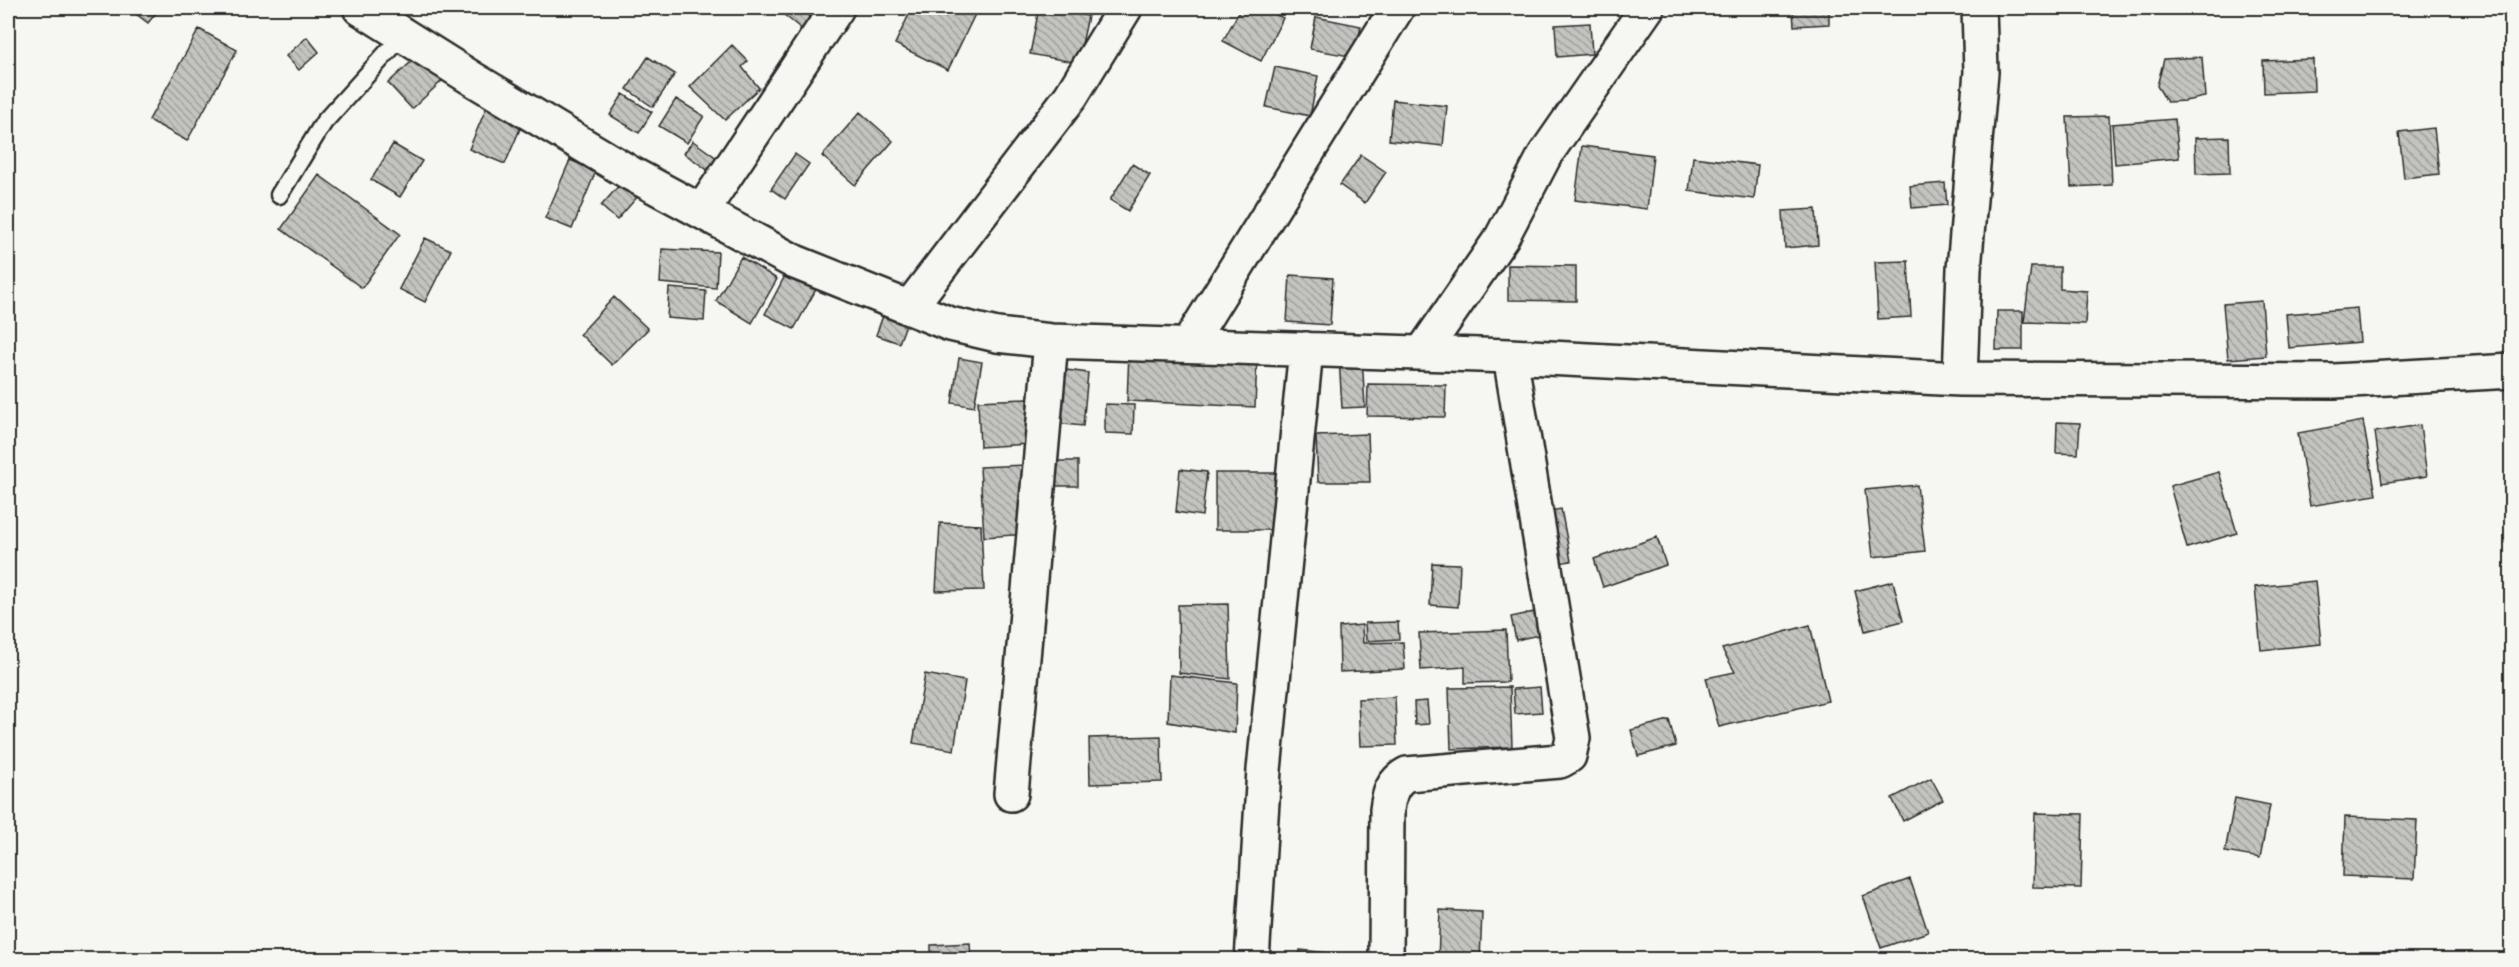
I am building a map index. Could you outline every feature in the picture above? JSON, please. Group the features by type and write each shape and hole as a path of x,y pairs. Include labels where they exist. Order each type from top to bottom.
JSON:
{"street":[{"path":"360,8 630,173 795,262 950,324 997,335 1051,341 1510,356 1960,378 2334,381 2511,371"},
{"path":"702,211 837,8"},
{"path":"909,308 1071,96 1125,8"},
{"path":"1188,345 1396,8"},
{"path":"1422,353 1502,237 1545,155 1647,8"},
{"path":"1960,378 1969,200 1981,72 1979,8"},
{"path":"1011,794 1051,341"},
{"path":"1252,960 1264,770 1306,349"},
{"path":"1386,960 1387,810 1389,793 1398,779 1407,774 1560,761 1569,756 1573,738 1510,356"}],"lane":[{"path":"279,195 324,122 403,35"}],"building":[{"path":"128,8 160,8 148,23"},
{"path":"788,8 832,8 810,36 783,14"},
{"path":"912,8 978,8 948,70 895,44"},
{"path":"1039,8 1088,16 1078,63 1030,54"},
{"path":"1241,8 1263,8 1283,18 1261,61 1223,41"},
{"path":"1773,8 1829,8 1829,24 1794,26 1793,11 1773,11"},
{"path":"1316,17 1361,26 1355,57 1310,49"},
{"path":"1590,23 1592,54 1557,57 1555,25"},
{"path":"199,29 237,50 187,141 149,120"},
{"path":"307,37 319,52 299,70 286,56"},
{"path":"732,45 748,61 742,67 759,88 725,120 690,87"},
{"path":"423,51 446,77 412,109 388,83"},
{"path":"648,57 675,74 653,107 627,89"},
{"path":"2202,57 2205,97 2167,102 2157,86 2164,59"},
{"path":"2313,59 2314,91 2264,93 2263,61"},
{"path":"1275,67 1318,76 1310,116 1266,107"},
{"path":"623,94 652,112 639,133 610,115"},
{"path":"490,99 526,115 505,164 469,149"},
{"path":"676,99 704,116 687,143 659,126"},
{"path":"1393,100 1447,106 1443,146 1389,140"},
{"path":"860,112 893,141 855,185 822,156"},
{"path":"2109,116 2112,185 2071,187 2067,117"},
{"path":"2175,119 2179,158 2115,164 2112,124"},
{"path":"2434,128 2439,174 2404,178 2399,132"},
{"path":"2229,137 2230,173 2196,174 2195,138"},
{"path":"693,141 721,161 713,174 684,153"},
{"path":"393,144 422,161 400,197 371,180"},
{"path":"1582,146 1653,155 1647,209 1575,200"},
{"path":"795,154 809,164 785,199 771,189"},
{"path":"1361,155 1386,172 1365,203 1340,185"},
{"path":"1693,157 1758,165 1754,199 1689,191"},
{"path":"570,160 596,171 572,229 545,218"},
{"path":"1132,164 1150,175 1128,211 1110,200"},
{"path":"630,173 646,187 617,220 601,206"},
{"path":"319,175 400,234 362,288 281,229"},
{"path":"1945,183 1947,205 1912,208 1910,186"},
{"path":"1816,209 1818,245 1785,248 1783,211"},
{"path":"425,238 451,250 425,302 399,289"},
{"path":"662,249 718,252 716,288 660,283"},
{"path":"741,257 777,279 752,323 716,301"},
{"path":"1908,261 1911,317 1878,319 1875,262"},
{"path":"1508,265 1576,266 1576,301 1508,300"},
{"path":"2031,267 2060,267 2060,289 2087,291 2085,324 2024,322"},
{"path":"789,268 819,284 794,329 765,314"},
{"path":"1290,275 1333,278 1330,325 1287,322"},
{"path":"669,288 706,291 704,321 667,318"},
{"path":"614,297 648,329 612,365 580,334"},
{"path":"2262,301 2266,356 2228,359 2223,304"},
{"path":"2357,308 2360,342 2289,348 2286,314"},
{"path":"1997,311 2023,311 2023,350 1996,350"},
{"path":"884,313 907,322 899,343 876,335"},
{"path":"1129,352 1257,358 1255,407 1127,401"},
{"path":"1362,356 1365,407 1342,408 1339,357"},
{"path":"959,358 982,362 974,407 952,403"},
{"path":"1059,369 1088,373 1083,426 1054,423"},
{"path":"1368,384 1446,385 1445,417 1367,416"},
{"path":"1027,399 1030,444 980,447 978,401"},
{"path":"1105,404 1134,405 1133,434 1105,433"},
{"path":"2363,421 2376,495 2310,506 2298,433"},
{"path":"2057,422 2080,423 2078,454 2056,453"},
{"path":"2420,425 2427,476 2382,483 2375,432"},
{"path":"1368,434 1370,482 1318,482 1316,436"},
{"path":"1049,461 1078,461 1078,486 1049,486"},
{"path":"1026,465 1029,534 984,537 980,467"},
{"path":"1180,469 1207,472 1202,516 1176,512"},
{"path":"2219,472 2237,533 2187,548 2170,486"},
{"path":"1215,473 1281,473 1281,530 1215,530"},
{"path":"1917,485 1925,551 1873,557 1865,490"},
{"path":"1561,509 1571,561 1548,565 1539,513"},
{"path":"940,523 981,525 984,590 936,591"},
{"path":"1657,537 1666,565 1603,587 1594,559"},
{"path":"1432,563 1460,564 1458,607 1430,605"},
{"path":"1893,581 1903,621 1865,631 1855,591"},
{"path":"2315,581 2321,644 2261,650 2255,587"},
{"path":"1228,604 1230,679 1179,673 1178,605"},
{"path":"1543,610 1548,633 1516,640 1511,617"},
{"path":"1398,622 1399,639 1366,641 1365,623"},
{"path":"1362,625 1363,643 1403,642 1405,669 1340,672 1339,627"},
{"path":"1810,625 1828,701 1719,727 1706,678 1735,672 1722,649"},
{"path":"1506,630 1508,682 1465,683 1465,667 1421,670 1419,633"},
{"path":"925,674 965,681 954,750 913,743"},
{"path":"1170,675 1237,683 1235,733 1168,722"},
{"path":"1510,687 1512,747 1451,749 1449,688"},
{"path":"1540,687 1542,712 1515,714 1513,689"},
{"path":"1395,697 1397,745 1360,746 1358,699"},
{"path":"1427,701 1429,724 1415,725 1414,702"},
{"path":"1669,720 1676,746 1638,756 1631,730"},
{"path":"1161,736 1162,782 1090,784 1089,738"},
{"path":"1931,778 1943,800 1903,821 1892,798"},
{"path":"2235,798 2270,805 2260,858 2225,852"},
{"path":"2035,813 2083,814 2081,888 2033,887"},
{"path":"2345,817 2417,820 2414,879 2343,876"},
{"path":"1910,879 1928,932 1881,948 1863,896"},
{"path":"1440,910 1482,912 1480,960 1438,960"},
{"path":"970,943 971,960 931,960 931,945"},
{"path":"1300,950 1356,956 1356,960 1299,960"}]}
